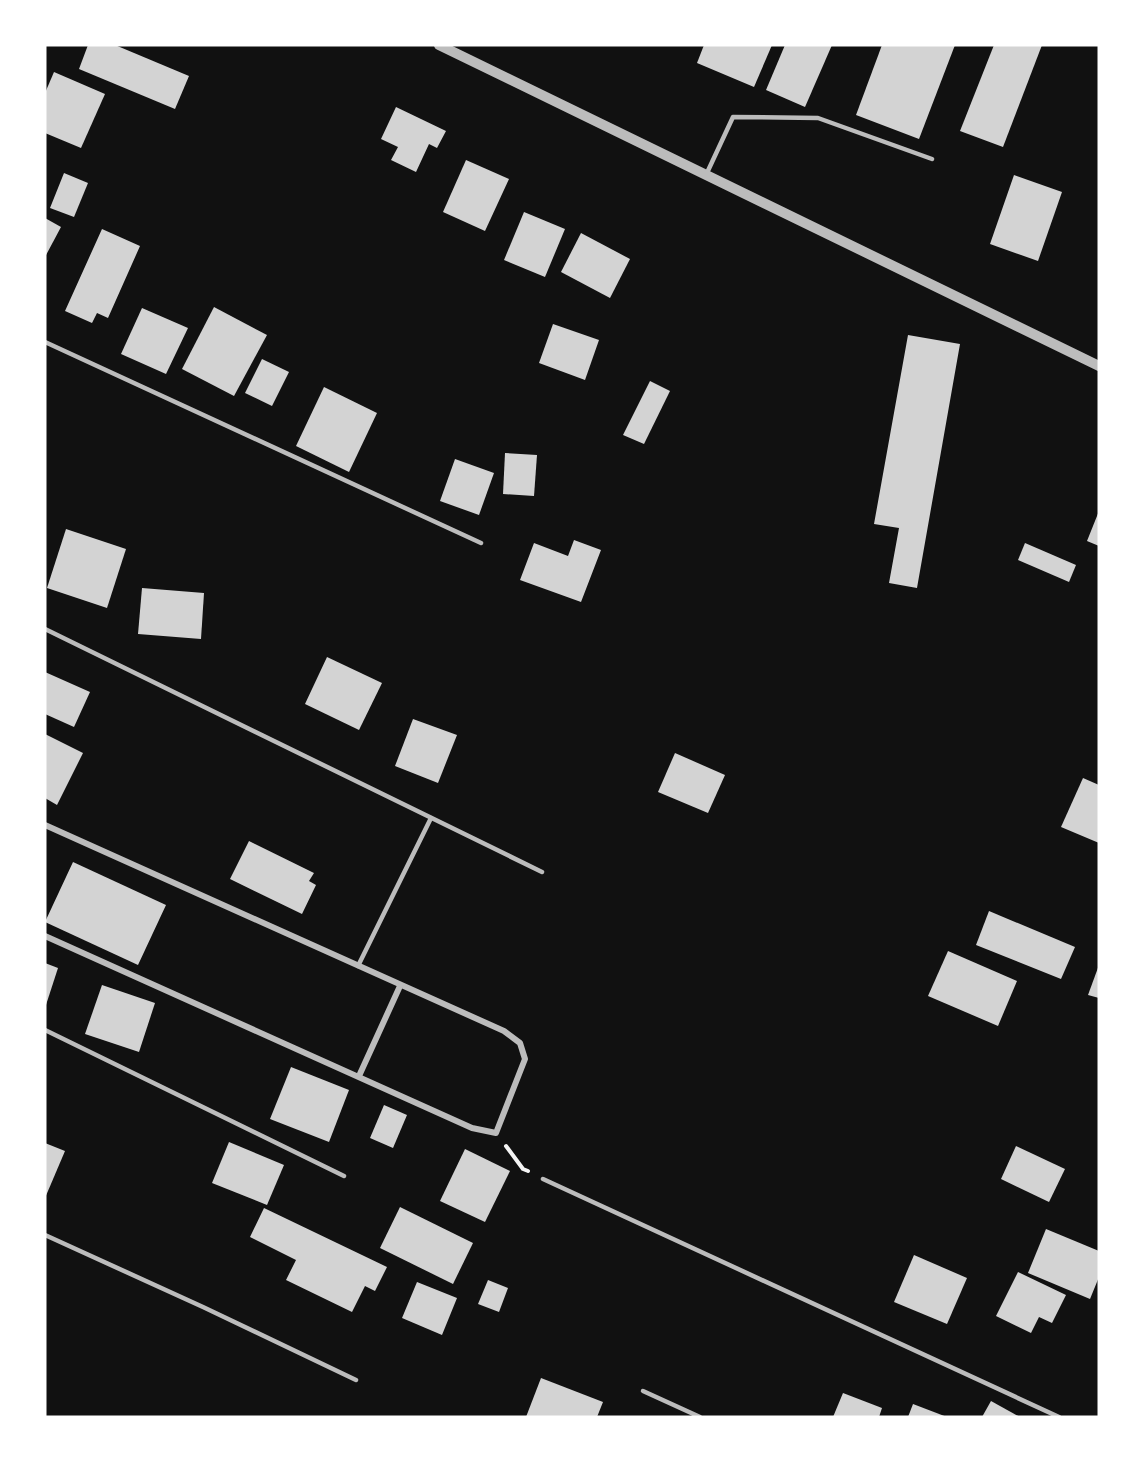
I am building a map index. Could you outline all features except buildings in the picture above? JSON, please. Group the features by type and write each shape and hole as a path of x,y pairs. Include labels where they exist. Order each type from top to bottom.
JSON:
{"street":[{"path":"440,45 1099,366"},
{"path":"45,825 504,1031 520,1043 525,1059 496,1133 472,1128 45,936"},
{"path":"359,1076 400,986"}],"lane":[{"path":"706,175 733,117 818,118 932,159"},
{"path":"45,342 481,543"},
{"path":"45,629 542,872"},
{"path":"358,966 430,818"},
{"path":"45,1030 344,1176"},
{"path":"543,1179 1059,1417"},
{"path":"45,1235 356,1380"},
{"path":"643,1391 700,1417"}],"path":[{"path":"496,1133 523,1169 543,1179"}]}
